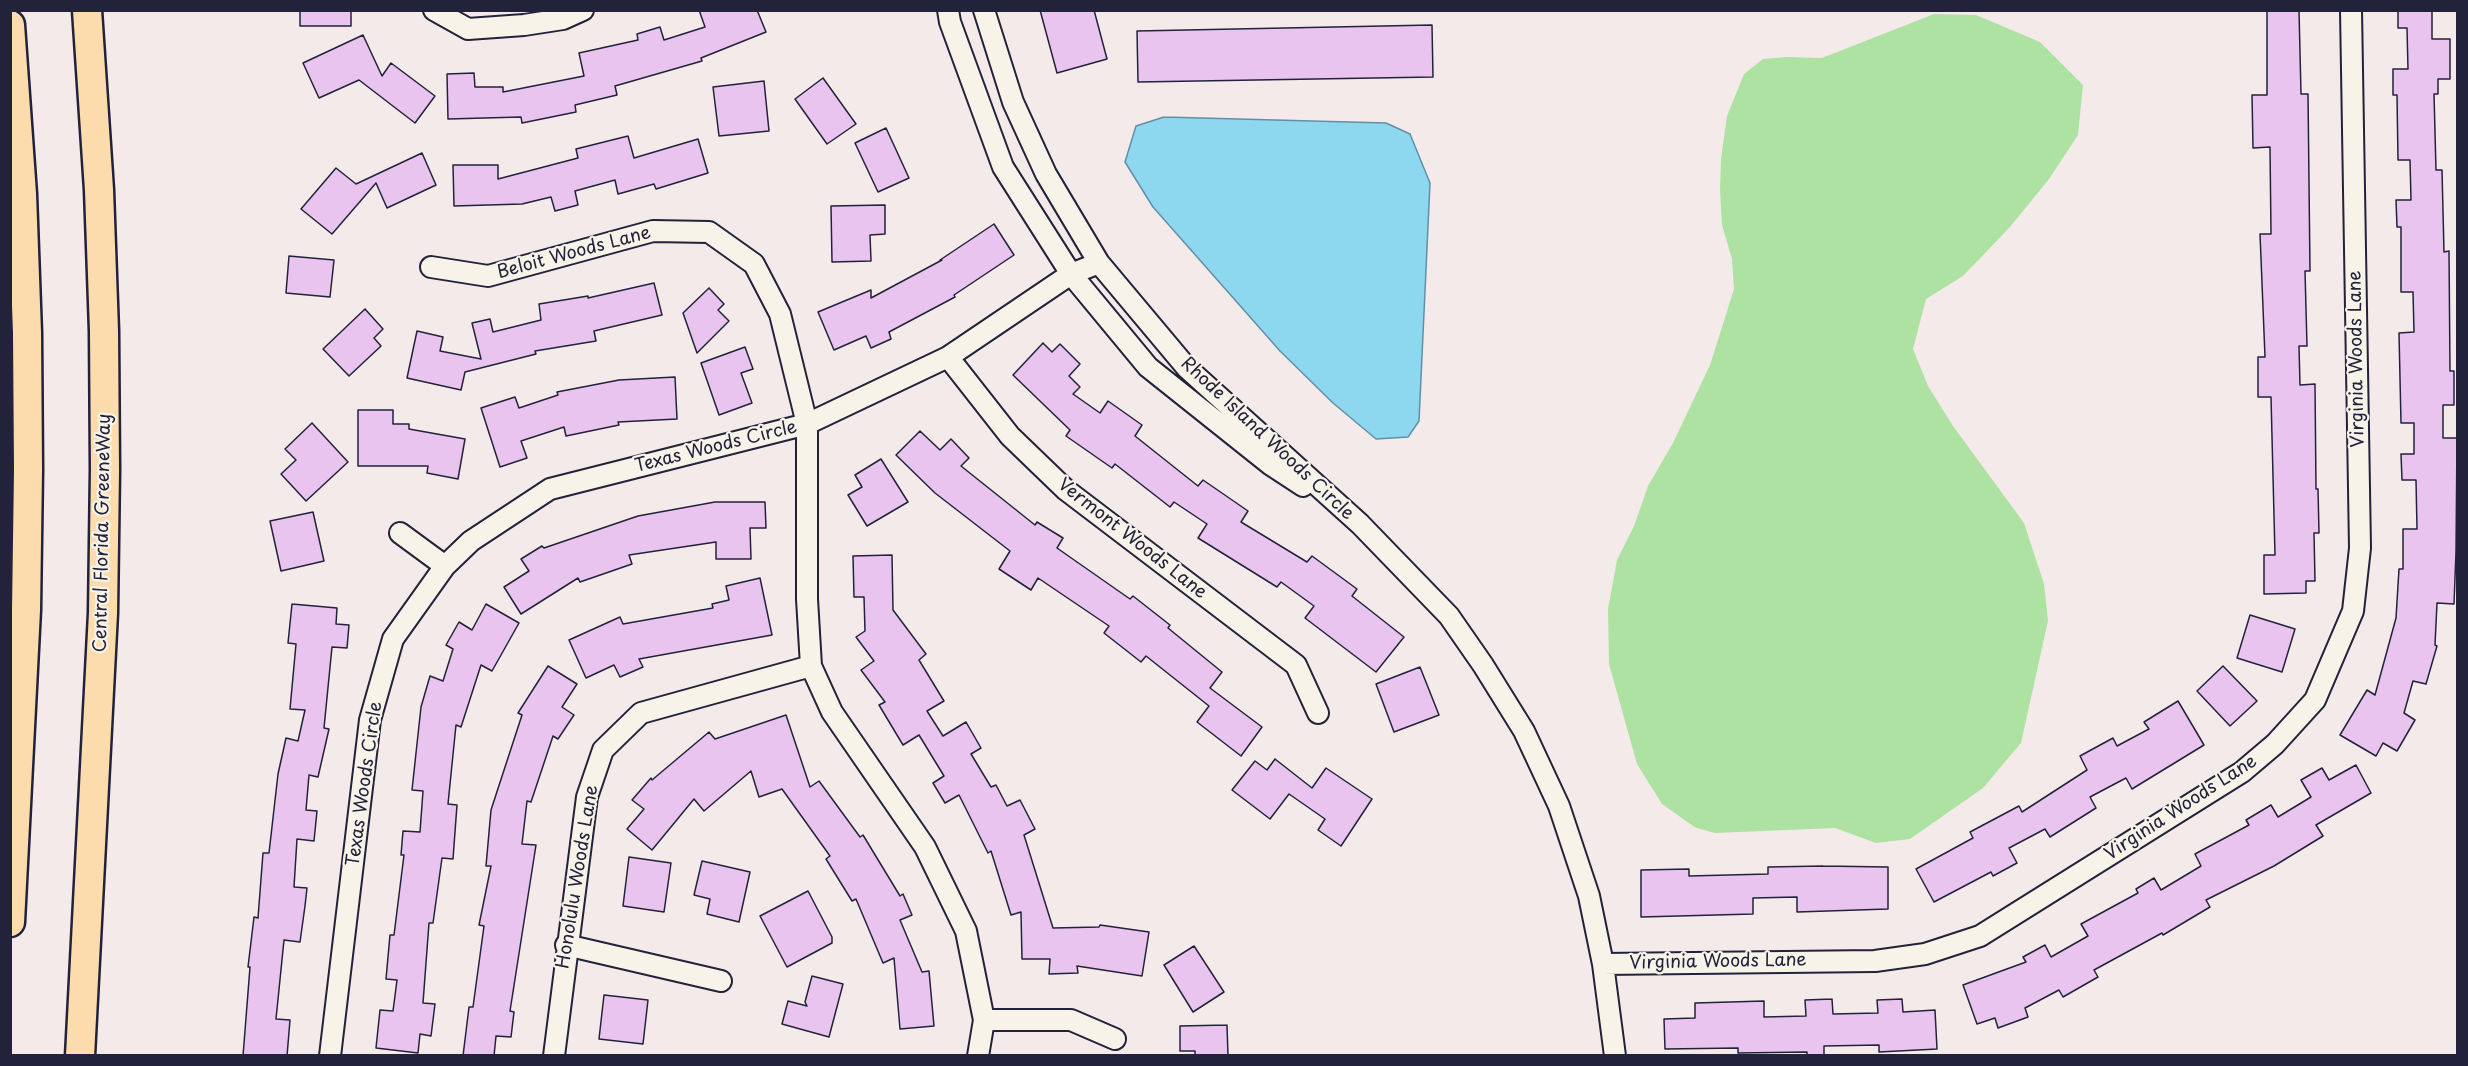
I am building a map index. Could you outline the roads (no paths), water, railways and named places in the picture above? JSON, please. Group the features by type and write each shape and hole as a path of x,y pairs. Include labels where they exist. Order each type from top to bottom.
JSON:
{"highway":[{"name":"Central Florida GreeneWay","path":"80,1056 103,612 105,470 101,227 88,10"},
{"path":"10,25 22,194 27,333 26,610 10,922"},
{"path":"10,162 27,333"}],"street":[{"path":"434,10 468,29 524,25 563,19 583,10"},
{"name":"Rhode Island Woods Circle","path":"948,10 950,22 1003,167 1071,274 1148,367 1271,465 1360,524"},
{"name":"Rhode Island Woods Circle","path":"984,10 1013,102 1041,164 1100,263 1187,368 1360,524 1449,616 1524,731 1559,806 1588,896 1603,964 1615,1056"},
{"name":"Virginia Woods Lane","path":"1603,964 1875,961 1925,954 1980,936 2242,772 2275,744 2315,700 2353,611 2360,548 2351,10"},
{"name":"Beloit Woods Lane","path":"431,267 488,276 653,231 710,232 754,264 780,314 807,424"},
{"name":"Texas Woods Circle","path":"330,1056 370,720 393,639 445,566 471,541 550,489 807,424 948,357 1071,274 1100,263"},
{"name":"Vermont Woods Lane","path":"948,357 1010,436 1066,490 1296,665 1318,713"},
{"name":"Texas Woods Circle","path":"807,424 807,599 812,666 832,712 925,847 966,931 984,1020 978,1056"},
{"path":"399,533 445,566"},
{"name":"Honolulu Woods Lane","path":"554,1056 586,796 603,750 641,713 812,666"},
{"path":"566,945 721,981"},
{"path":"984,1020 1071,1020 1115,1039"}],"water":[{"path":"1164,117 1386,123 1410,134 1430,183 1419,421 1408,437 1376,439 1333,403 1280,351 1153,207 1125,162 1136,126"}]}
